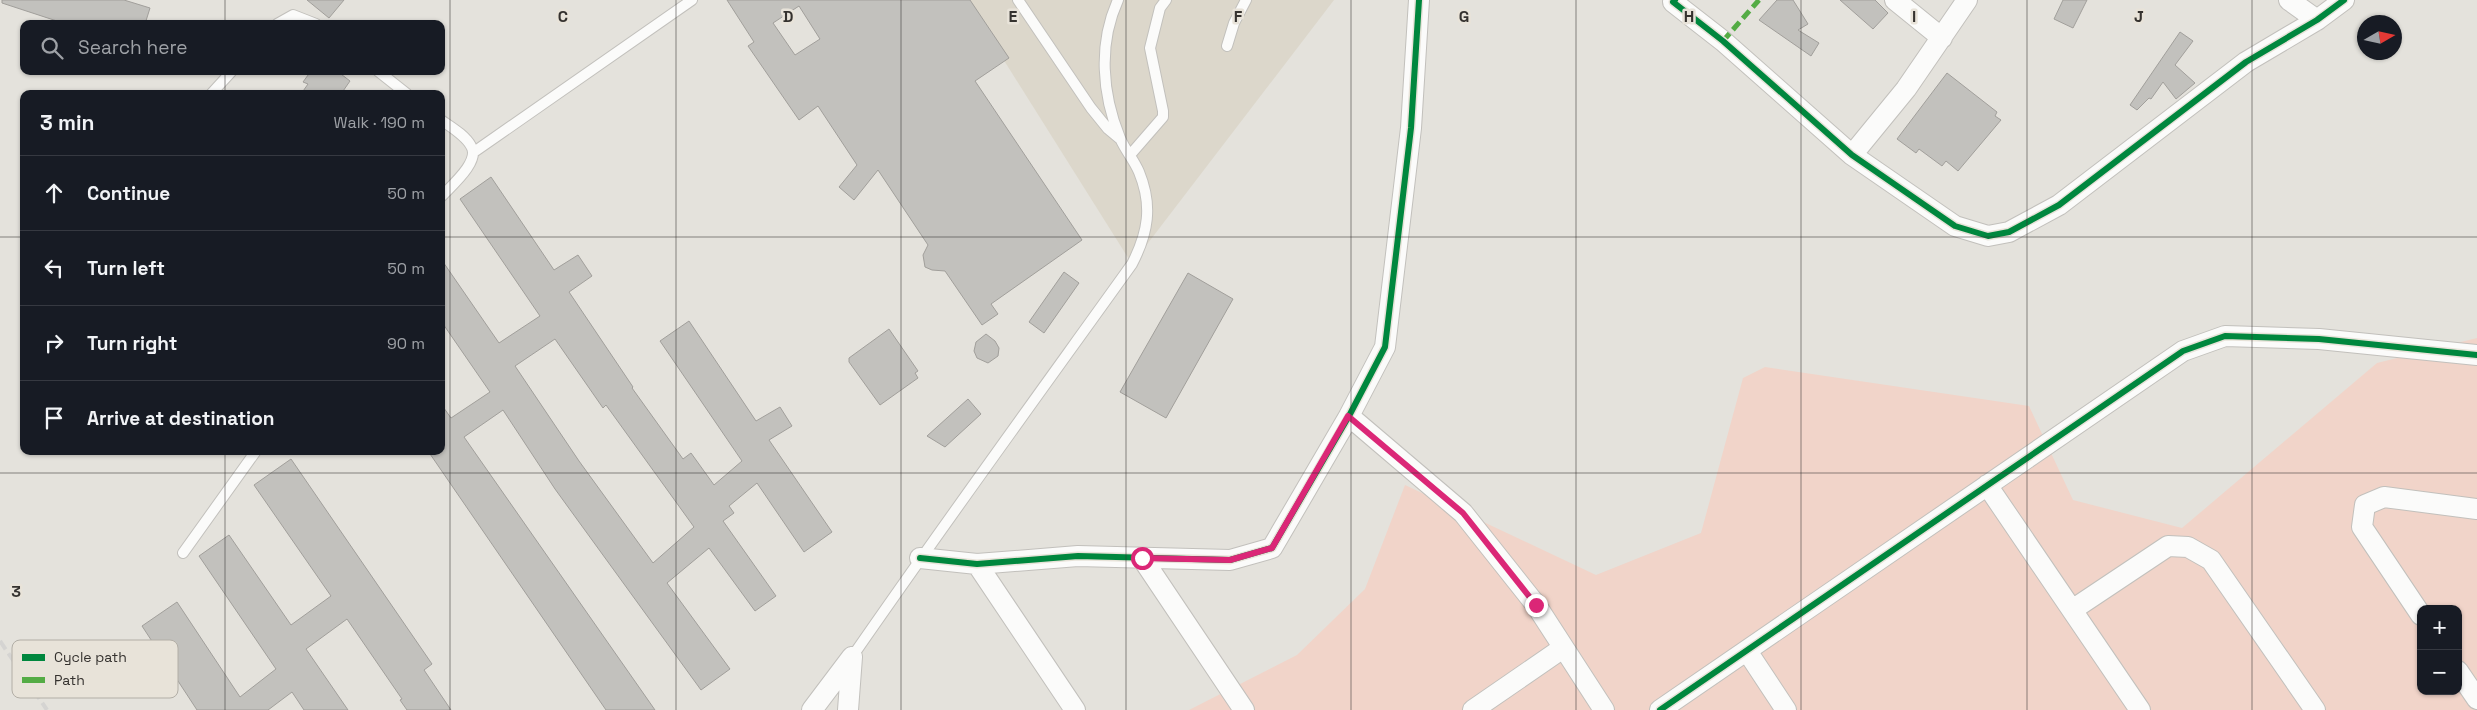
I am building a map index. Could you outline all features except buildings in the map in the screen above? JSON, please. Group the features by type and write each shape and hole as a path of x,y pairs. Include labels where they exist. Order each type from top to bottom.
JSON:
{"street":[{"path":"920,558 977,564 1078,556 1230,560 1272,548 1348,416 1385,347 1411,128 1419,0"},
{"path":"1675,0 1673,2 1723,41 1852,155 1955,226 1988,236 2009,232 2029,223 2059,204 2246,62 2317,20 2344,0"},
{"path":"1895,0 1942,38"},
{"path":"1852,155 1906,89 1966,0"},
{"path":"2288,0 2317,20"},
{"path":"1660,710 2184,351 2225,336 2320,339 2477,355"},
{"path":"1348,416 1463,513 1536,605 1604,710"},
{"path":"1987,485 2140,710"},
{"path":"2417,609 2362,528 2365,505 2384,497 2477,509"},
{"path":"2072,610 2168,546 2188,547 2211,560 2315,710"},
{"path":"1142,558 1244,710"},
{"path":"977,564 1074,710"},
{"path":"1472,710 1563,648"},
{"path":"1746,651 1786,710"},
{"path":"812,710 852,657"},
{"path":"848,710 852,657"},
{"path":"2462,677 2477,699"}],"lane":[{"path":"474,152 692,0"},
{"path":"1018,0 1091,108 1108,129 1120,139"},
{"path":"852,657 955,508 1042,392 1132,264 1144,241 1148,221 1146,199 1139,173 1120,139 1106,89 1104,56 1106,36 1118,0"},
{"path":"1130,155 1163,117 1150,48 1160,8 1166,0"},
{"path":"1227,46 1234,23 1246,0"},
{"path":"284,20 293,15 306,20"},
{"path":"215,90 228,75"},
{"path":"383,75 402,90"},
{"path":"445,123 471,144 474,152 473,159 462,175 445,193"},
{"path":"184,553 253,455"}],"shaded area":[{"path":"966,0 1334,0 1132,264"},
{"path":"2477,338 2477,710 1189,710 1297,655 1365,589 1405,485 1596,575 1701,533 1743,378 1765,367 2029,406 2073,500 2182,528 2377,363"}],"railway":[{"path":"0,641 12,659"},
{"path":"39,698 47,710"}],"marked path":[{"path":"1723,41 1759,0"}],"cycle path":[{"path":"920,558 977,564 1078,556 1230,560 1272,548 1349,416 1385,347 1411,128 1419,0"},
{"path":"1675,0 1673,2 1723,41 1852,155 1955,226 1988,236 2009,232 2059,205 2246,62 2317,20 2344,0"},
{"path":"1660,710 2183,351 2225,336 2319,339 2477,355"}],"route":[{"path":"1142,558 1230,560 1272,548 1348,416 1463,513 1536,605"}]}
